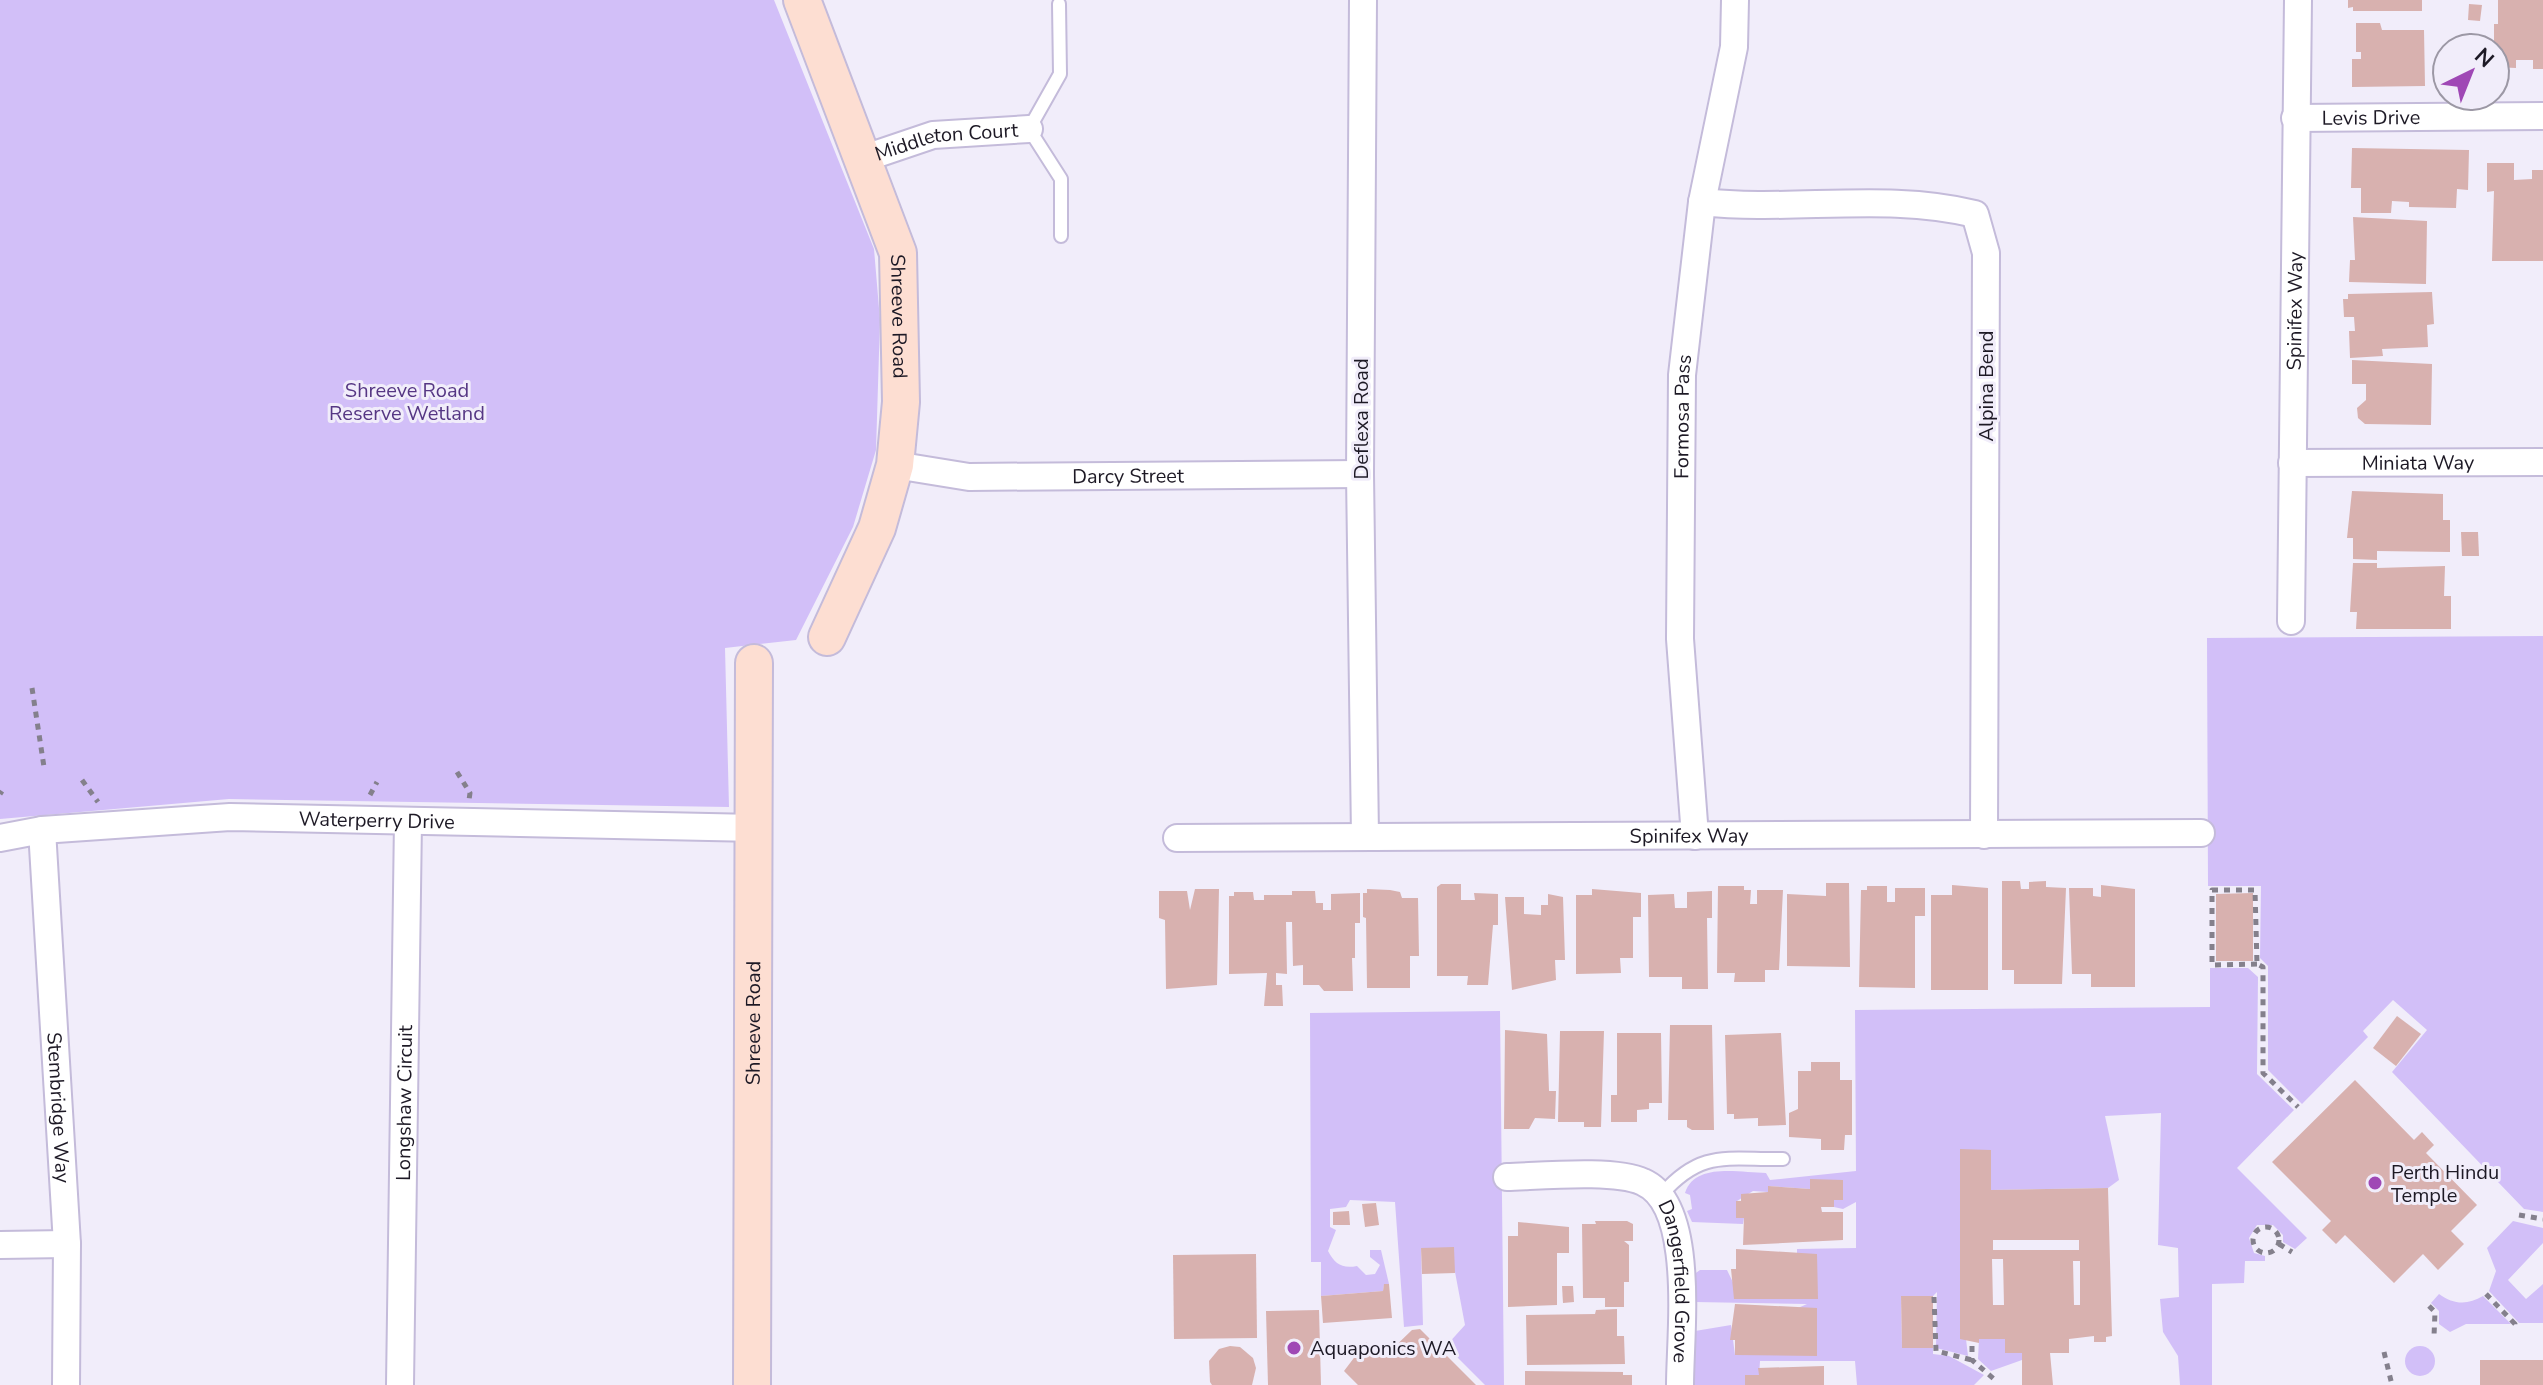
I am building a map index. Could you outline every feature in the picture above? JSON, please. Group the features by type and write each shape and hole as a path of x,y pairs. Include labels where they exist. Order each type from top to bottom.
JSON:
{"street":[{"name":"Shreeve Road","path":"802,0 865,158 898,253 901,402 895,465 877,528 827,637"},
{"name":"Deflexa Road","path":"1363,0 1360,474 1365,837"},
{"name":"Formosa Pass","path":"1695,836 1680,639 1682,375 1702,202 1734,47 1735,0"},
{"name":"Spinifex Way","path":"2291,621 2298,0"},
{"name":"Levis Drive","path":"2295,118 2543,116"},
{"name":"Middleton Court","path":"865,158 933,135 1029,129"},
{"name":"Alpina Bend","path":"1702,202 1745,207 1939,205 1975,214 1986,253 1984,835"},
{"name":"Miniata Way","path":"2292,463 2543,462"},
{"name":"Darcy Street","path":"895,465 969,477 1360,474"},
{"name":"Shreeve Road","path":"752,1385 756,828 754,663"},
{"name":"Waterperry Drive","path":"0,838 42,830 230,817 756,828"},
{"name":"Longshaw Circuit","path":"400,1385 408,821"},
{"name":"Stembridge Way","path":"42,830 67,1244 66,1385"},
{"name":"Spinifex Way","path":"1177,838 2201,833"},
{"name":"Dangerfield Grove","path":"1507,1177 1621,1176 1643,1182 1662,1194 1671,1208 1679,1241 1680,1385"},
{"path":"0,1245 67,1244"}],"lane":[{"path":"1059,4 1060,74 1029,129 1061,179 1061,236"},
{"path":"1662,1194 1696,1163 1783,1159"}],"path":[{"path":"32,688 44,767"},
{"path":"2257,964 2255,890 2212,890 2212,965 2257,964 2263,967 2263,1073 2298,1107"},
{"path":"2519,1215 2543,1219"},
{"path":"2264,1226 2273,1228 2279,1235 2279,1244 2269,1253 2254,1247 2256,1230 2264,1226"},
{"path":"2279,1244 2292,1252"},
{"path":"2269,1253 2270,1260"},
{"path":"2486,1294 2515,1324 2515,1330"},
{"path":"1934,1297 1936,1351 1972,1360 1994,1379"},
{"path":"2429,1306 2435,1312 2434,1336"},
{"path":"1972,1346 1972,1360"},
{"path":"2384,1352 2392,1385"}],"green space":[{"name":"Shreeve Road Reserve Wetland","path":"0,0 774,0 874,249 880,320 876,450 853,527 796,640 725,648 729,807 229,799 0,819"},
{"path":"2543,636 2543,1212 2524,1209 2392,1072 2427,1030 2393,1000 2363,1031 2368,1037 2302,1104 2268,1070 2268,966 2260,958 2261,886 2208,886 2207,638"},
{"path":"2210,968 2248,968 2258,977 2257,1074 2294,1110 2237,1168 2307,1238 2295,1249 2283,1242 2283,1235 2273,1225 2257,1225 2249,1238 2254,1253 2265,1256 2265,1261 2245,1261 2244,1283 2212,1284 2212,1385 2180,1385 2178,1356 2163,1332 2160,1299 2179,1297 2178,1248 2158,1245 2161,1113 2105,1116 2119,1180 2108,1188 1991,1190 1991,1150 1960,1150 1960,1339 1966,1339 1968,1356 1936,1348 1937,1292 1933,1296 1901,1296 1902,1348 1933,1348 1933,1354 1949,1356 1984,1375 1974,1385 1857,1385 1855,1361 1760,1361 1759,1375 1745,1375 1745,1385 1694,1385 1695,1331 1731,1325 1735,1355 1817,1355 1817,1308 1798,1308 1807,1304 1695,1302 1693,1275 1700,1270 1727,1270 1741,1299 1817,1299 1817,1254 1797,1254 1797,1249 1856,1248 1856,1202 1843,1209 1834,1207 1834,1200 1810,1179 1810,1189 1768,1186 1768,1192 1753,1191 1737,1201 1736,1218 1744,1218 1743,1224 1692,1222 1687,1211 1692,1209 1690,1195 1685,1193 1690,1183 1698,1177 1720,1171 1766,1173 1770,1180 1856,1171 1855,1010 2210,1007"},
{"path":"1500,1011 1504,1385 1485,1385 1446,1346 1465,1325 1455,1272 1421,1248 1423,1325 1404,1327 1395,1202 1350,1200 1346,1207 1330,1209 1330,1227 1336,1230 1328,1251 1333,1259 1343,1266 1357,1266 1366,1275 1375,1274 1380,1265 1370,1257 1370,1250 1381,1250 1389,1284 1384,1285 1383,1291 1321,1296 1321,1262 1311,1262 1310,1013"},
{"path":"2513,1221 2543,1228 2543,1243 2508,1280 2526,1299 2543,1284 2543,1323 2519,1323 2489,1291 2496,1271 2487,1248"},
{"path":"2439,1294 2461,1302 2483,1296 2511,1324 2466,1324 2450,1332 2439,1324 2439,1311 2431,1303"},
{"path":"1979,1339 2005,1339 2005,1353 2022,1353 2022,1360 1991,1371 1978,1359"},
{"path":"2420,1346 2431,1350 2435,1361 2431,1372 2420,1376 2409,1372 2405,1361 2409,1350"}],"building":[{"path":"2348,0 2422,0 2422,11 2353,11 2353,7 2348,8"},
{"path":"2498,0 2543,0 2543,69 2533,69 2533,60 2516,60 2516,68 2511,68 2511,32 2494,32 2494,24 2498,24"},
{"path":"2469,4 2482,5 2480,21 2468,20"},
{"path":"2356,23 2380,23 2382,30 2424,30 2425,86 2352,87 2352,59 2361,59 2361,52 2356,52"},
{"path":"2352,148 2469,150 2468,190 2457,189 2456,208 2409,207 2409,202 2392,201 2391,213 2361,213 2361,188 2351,188"},
{"path":"2487,163 2514,163 2514,180 2532,179 2532,170 2543,170 2543,261 2492,261 2494,191 2487,192"},
{"path":"2353,217 2427,221 2426,284 2349,282 2350,260 2355,260"},
{"path":"2432,292 2434,324 2427,325 2428,347 2382,349 2383,356 2350,358 2349,331 2355,331 2354,317 2344,317 2343,299 2348,299 2348,294"},
{"path":"2352,360 2432,364 2431,425 2365,424 2358,418 2357,408 2366,400 2366,384 2352,384"},
{"path":"2352,491 2443,494 2443,520 2450,520 2450,552 2377,551 2377,560 2353,559 2353,538 2347,538"},
{"path":"2461,532 2478,532 2479,556 2462,556"},
{"path":"2353,563 2377,563 2377,568 2445,566 2444,596 2451,596 2451,629 2356,629 2357,612 2350,612"},
{"path":"2002,881 2020,881 2021,889 2029,889 2029,882 2046,881 2046,887 2066,888 2062,984 2014,984 2014,970 2002,970"},
{"path":"1826,883 1849,883 1850,967 1787,966 1787,894 1826,896"},
{"path":"1441,884 1461,884 1461,900 1475,900 1474,893 1498,894 1498,925 1493,925 1488,985 1467,985 1468,976 1437,976 1437,887"},
{"path":"1952,885 1988,888 1988,990 1931,990 1931,895 1952,895"},
{"path":"2101,885 2135,889 2135,987 2091,987 2091,974 2072,974 2069,888 2093,888 2093,896 2101,897"},
{"path":"1718,886 1744,886 1744,890 1751,890 1750,904 1757,904 1757,890 1783,890 1779,970 1765,970 1765,982 1734,982 1735,973 1717,973"},
{"path":"1867,886 1887,886 1887,902 1895,902 1895,888 1925,888 1925,916 1915,916 1915,988 1859,987 1861,890 1867,890"},
{"path":"1195,889 1219,889 1217,985 1166,989 1165,920 1159,918 1159,891 1187,891 1190,910"},
{"path":"1367,889 1390,890 1400,892 1402,898 1418,898 1419,956 1410,956 1410,988 1367,988 1363,893 1367,893"},
{"path":"1592,889 1641,893 1641,917 1633,917 1633,958 1620,958 1621,973 1576,974 1576,895 1592,895"},
{"path":"1292,891 1315,891 1316,903 1323,903 1323,910 1331,910 1331,894 1360,893 1360,923 1355,923 1355,958 1352,958 1353,991 1324,991 1319,985 1303,985 1303,965 1293,966 1292,922 1286,922 1287,974 1276,973 1276,985 1282,985 1283,1006 1264,1006 1267,973 1229,974 1229,896 1234,896 1234,892 1253,892 1254,900 1264,900 1264,895 1292,895"},
{"path":"1712,891 1712,918 1707,918 1708,989 1682,989 1682,977 1649,977 1648,895 1674,894 1675,908 1687,908 1687,892"},
{"path":"2253,893 2253,961 2216,961 2216,894"},
{"path":"1548,894 1563,897 1565,960 1555,960 1556,980 1512,990 1505,897 1524,897 1524,914 1541,915 1541,905 1548,905"},
{"path":"2397,1016 2421,1034 2396,1066 2373,1048"},
{"path":"1670,1025 1712,1025 1714,1130 1692,1130 1687,1127 1687,1120 1668,1120"},
{"path":"1505,1030 1547,1034 1549,1091 1556,1091 1555,1119 1535,1118 1529,1129 1504,1129"},
{"path":"1560,1031 1604,1031 1601,1127 1584,1127 1584,1122 1558,1122"},
{"path":"1617,1033 1661,1033 1662,1103 1649,1103 1649,1109 1637,1110 1637,1122 1611,1122 1611,1095 1617,1095"},
{"path":"1781,1033 1786,1125 1758,1126 1758,1118 1734,1119 1734,1114 1727,1114 1725,1035"},
{"path":"1811,1062 1840,1062 1840,1080 1852,1080 1852,1135 1845,1135 1844,1150 1821,1150 1821,1139 1789,1137 1789,1113 1798,1109 1798,1071 1811,1071"},
{"name":"Perth Hindu Temple","path":"2355,1080 2414,1140 2422,1132 2434,1145 2426,1153 2477,1205 2451,1231 2464,1244 2438,1270 2423,1254 2394,1283 2345,1235 2336,1244 2322,1230 2331,1221 2272,1162"},
{"path":"1960,1149 1991,1150 1991,1190 2108,1188 2112,1336 2106,1337 2106,1342 2094,1342 2094,1336 2069,1339 2069,1353 2050,1353 2053,1385 2022,1385 2022,1353 2005,1353 2005,1339 1979,1339 1979,1343 1960,1339","holes":["1993,1240 2079,1240 2079,1250 1993,1250","1992,1259 2003,1259 2004,1305 1993,1305","2073,1261 2080,1261 2080,1305 2074,1305"]},
{"path":"1810,1179 1843,1180 1843,1200 1834,1200 1834,1207 1821,1207 1822,1212 1843,1212 1843,1240 1743,1245 1744,1218 1736,1218 1736,1201 1741,1201 1741,1194 1768,1192 1768,1186 1810,1189"},
{"path":"1376,1203 1379,1225 1365,1227 1362,1204"},
{"path":"1349,1211 1350,1225 1333,1225 1333,1212"},
{"path":"1595,1221 1627,1221 1633,1224 1633,1241 1624,1241 1629,1245 1629,1282 1624,1282 1624,1307 1605,1307 1605,1298 1583,1298 1582,1224 1596,1224"},
{"path":"1518,1222 1569,1227 1569,1253 1557,1253 1557,1305 1508,1307 1508,1236 1518,1236"},
{"path":"1454,1247 1455,1273 1422,1274 1421,1248"},
{"path":"1736,1249 1817,1254 1818,1299 1734,1299 1731,1269 1736,1269"},
{"path":"1256,1254 1257,1338 1174,1339 1173,1255"},
{"path":"1384,1284 1389,1284 1392,1318 1323,1323 1321,1296 1383,1291"},
{"path":"1562,1286 1573,1286 1574,1302 1563,1303"},
{"path":"1901,1296 1933,1296 1933,1348 1902,1348"},
{"path":"1735,1304 1817,1308 1817,1356 1735,1355 1735,1340 1730,1340"},
{"path":"1617,1309 1617,1336 1624,1336 1625,1364 1527,1365 1526,1315 1595,1314 1596,1310"},
{"name":"Aquaponics WA","path":"1319,1310 1321,1385 1268,1385 1266,1311"},
{"path":"1420,1329 1476,1385 1358,1385 1344,1371 1366,1342 1385,1356 1412,1330"},
{"name":"Aquaponics WA","path":"1240,1347 1253,1358 1256,1368 1252,1385 1212,1385 1210,1382 1209,1361 1219,1349"},
{"path":"2480,1360 2543,1360 2543,1385 2480,1385"},
{"path":"1824,1366 1824,1385 1745,1385 1745,1375 1759,1375 1758,1368"},
{"path":"1525,1371 1623,1372 1623,1375 1632,1375 1632,1385 1525,1385"}],"place":[{"name":"Perth Hindu Temple","path":"2375,1183"},
{"name":"Aquaponics WA","path":"1294,1348"}]}
